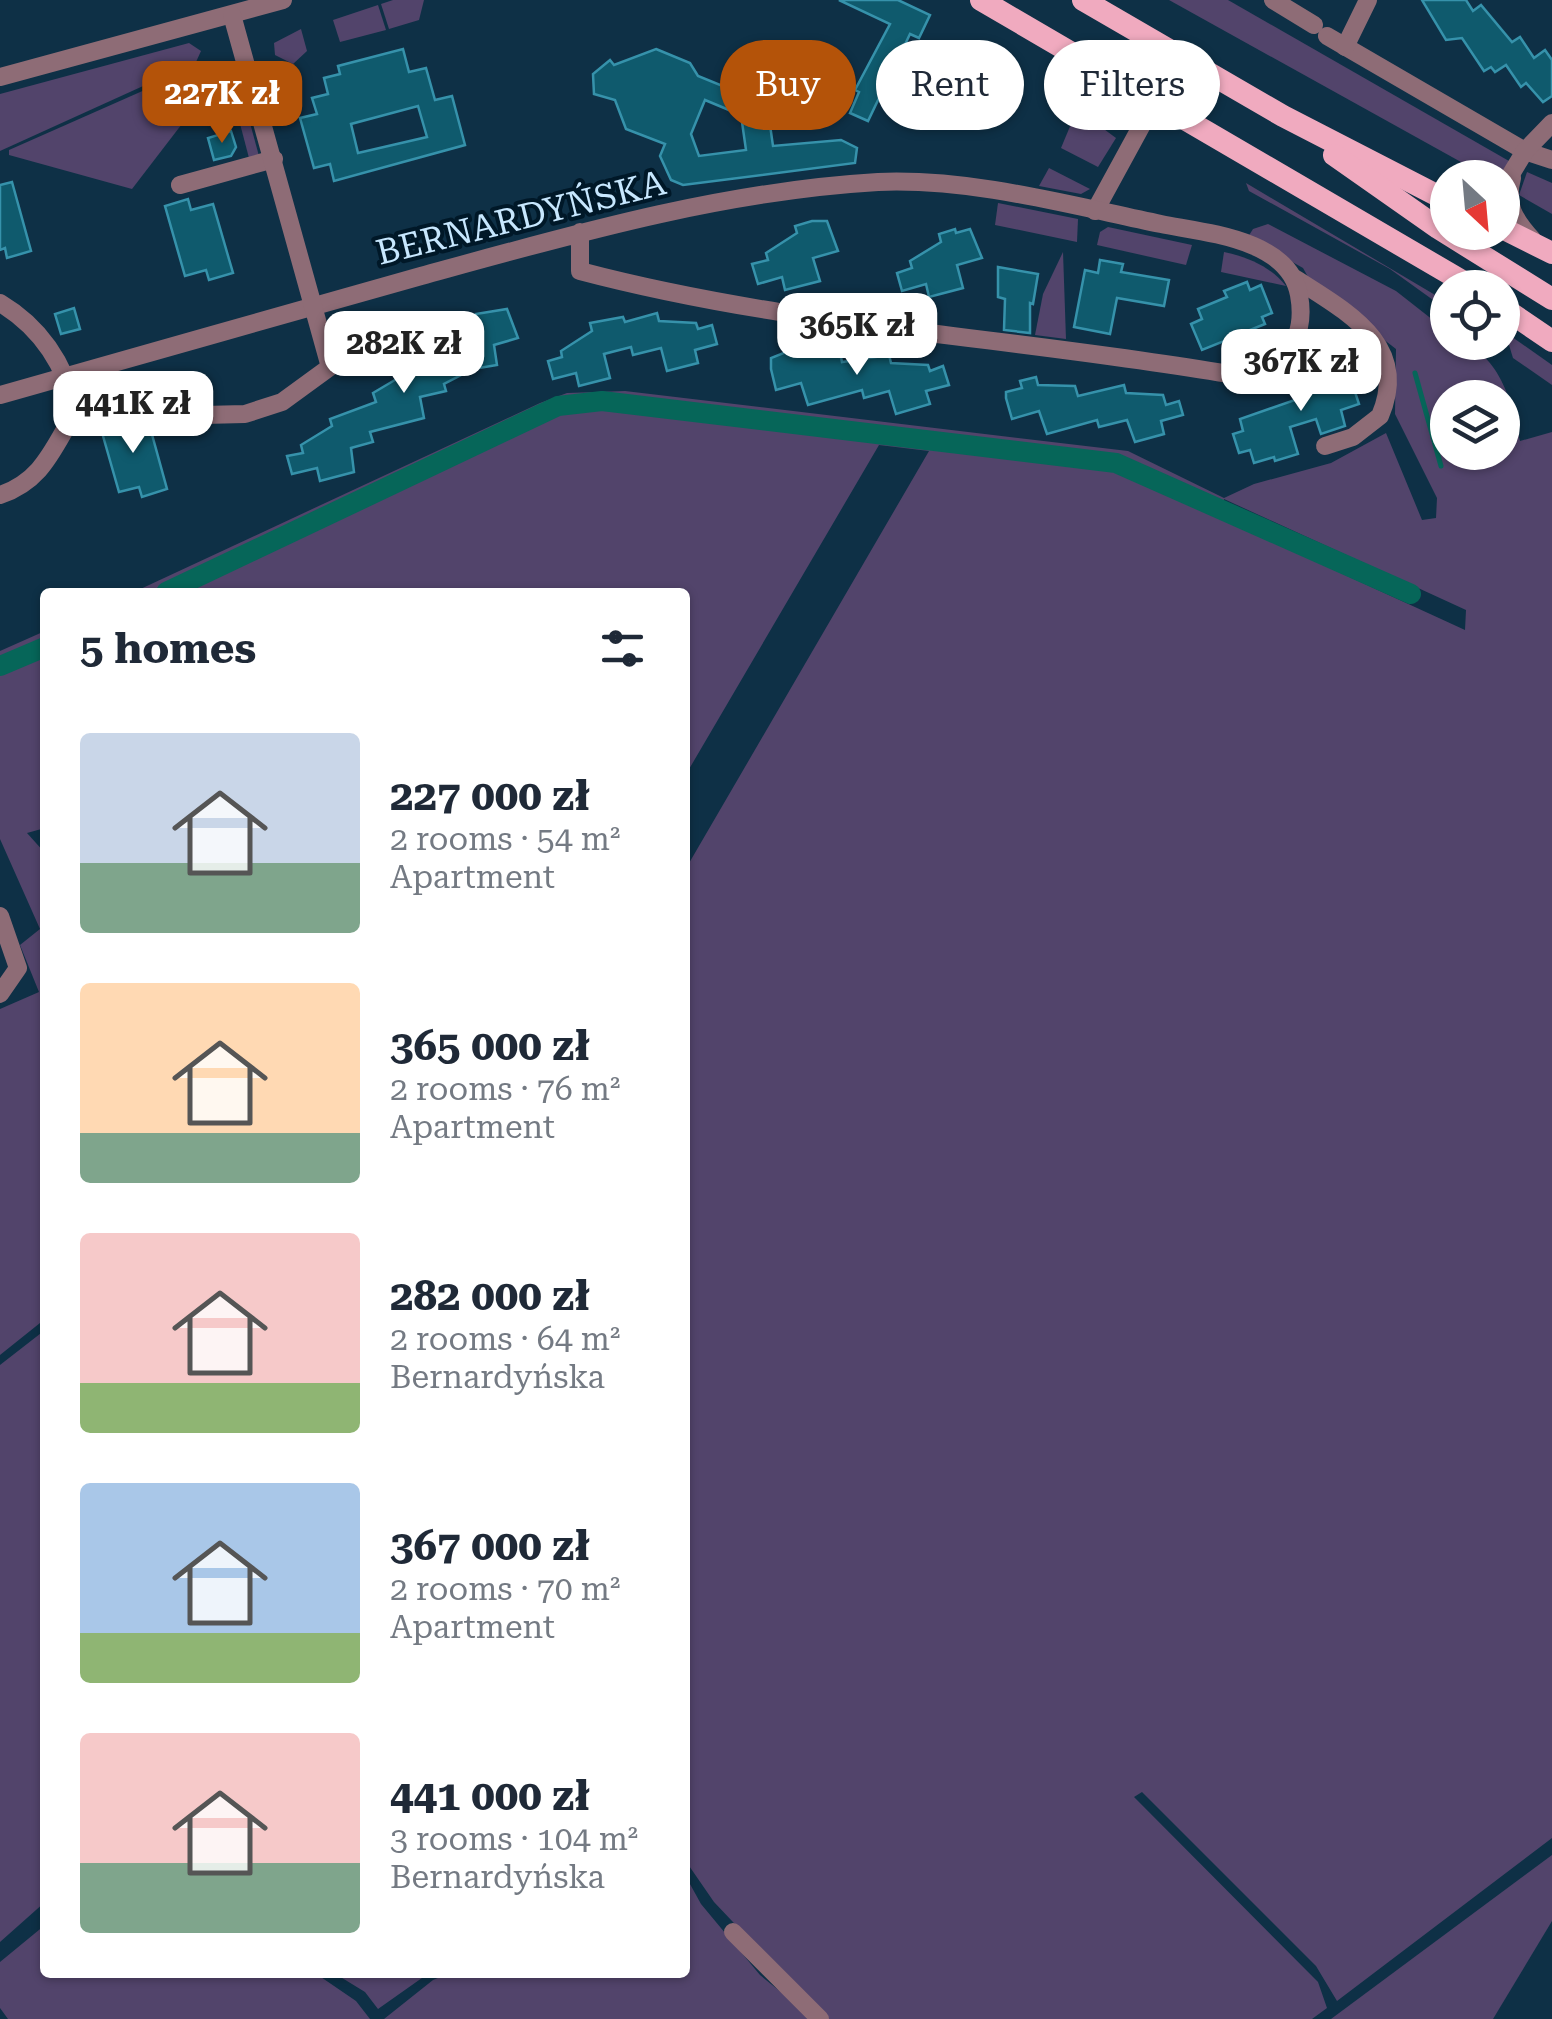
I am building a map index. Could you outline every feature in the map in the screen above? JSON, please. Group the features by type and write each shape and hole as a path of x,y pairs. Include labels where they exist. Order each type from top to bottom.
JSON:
{"main road":[{"path":"981,0 1050,40"},
{"path":"1083,0 1283,116 1430,192"},
{"path":"1283,116 1438,228 1552,299"},
{"path":"1204,130 1443,270"},
{"path":"1520,237 1545,250"},
{"path":"1520,319 1552,341"}],"street":[{"path":"0,78 283,0"},
{"path":"1273,0 1345,47 1526,151 1552,160"},
{"path":"1345,47 1368,0"},
{"path":"76,411 134,396 225,417 282,402 330,366 232,15"},
{"path":"1520,161 1552,123"},
{"path":"1095,211 1139,130"},
{"path":"180,186 274,159"},
{"name":"BERNARDYŃSKA","path":"0,395 580,232 716,204 881,182 974,188 1235,239 1256,250 1362,323 1384,359 1380,416 1353,437 1325,446"},
{"path":"1520,221 1545,250"},
{"path":"580,232 580,270 628,283 858,324 1229,374 1266,370 1293,347 1302,321 1296,278"},
{"path":"0,302 48,346 68,376 76,411 38,474 28,484 0,495"},
{"path":"0,916 18,968 0,994"},
{"path":"733,1932 820,2019"}],"shaded area":[{"path":"424,0 419,20 389,29 381,4"},
{"path":"1169,0 1228,0 1507,160 1457,160"},
{"path":"378,5 386,30 340,42 333,20"},
{"path":"301,29 307,51 293,64 275,55 274,43"},
{"path":"189,43 201,51 196,62 0,151 0,94"},
{"path":"199,66 212,66 218,77 132,189 9,155 9,150"},
{"path":"235,68 259,156 249,158 228,78"},
{"path":"1068,130 1105,130 1116,138 1098,167 1061,148"},
{"path":"1049,168 1090,189 1081,194 1039,186"},
{"path":"1527,172 1552,183 1552,214 1520,196"},
{"path":"1246,183 1430,292 1430,298 1390,269 1249,191"},
{"path":"998,203 1078,219 1077,242 995,225"},
{"path":"1268,224 1396,291 1430,318 1430,360 1487,360 1499,377 1501,380 1430,380 1430,470 1520,470 1520,441 1552,432 1552,1838 1337,2001 1316,1966 1142,1792 1134,1797 1318,1982 1327,2008 1312,2019 825,2019 714,1902 690,1867 690,861 929,451 879,445 690,767 690,588 143,588 567,393 625,391 1128,451 1224,498 1254,484 1331,463 1386,433 1422,520 1436,518 1437,498 1395,414 1396,349 1312,284 1303,268 1248,237 1253,229","holes":["1224,499 1466,610 1465,630 1221,518"]},
{"path":"1108,227 1192,245 1186,265 1097,245 1100,232"},
{"path":"1063,252 1066,339 1035,335 1043,294"},
{"path":"1224,252 1258,264 1286,286 1221,272"},
{"path":"1520,343 1552,365 1552,385 1516,360 1520,360"},
{"path":"40,633 40,829 27,833 40,847 40,929 0,839 0,651"},
{"path":"40,929 40,1323 0,1355 0,1009 39,992 20,945"},
{"path":"40,1334 40,1906 0,1942 0,1365"},
{"path":"1552,1855 1552,1921 1493,2019 1331,2019"},
{"path":"690,1884 701,1904 760,1975 814,2019 384,2019 433,1980 690,1978"},
{"path":"40,1929 40,1978 322,1978 356,2001 370,2019 8,2019 0,2008 0,1962"},
{"path":"342,1978 422,1978 378,2009 365,1992"}],"building":[{"path":"839,0 898,0 930,15 919,38 910,34 907,40 882,40 890,24"},
{"path":"1422,0 1466,0 1473,11 1481,5 1512,42 1520,37 1534,58 1545,50 1552,60 1552,96 1543,102 1526,83 1521,87 1506,65 1495,72 1491,67 1484,71 1462,38 1446,40"},
{"path":"403,49 409,72 426,68 435,100 452,96 465,145 334,181 330,164 314,168 300,118 317,114 312,98 328,94 324,78 340,74 338,66","holes":["418,106 427,137 358,153 351,124"]},
{"path":"656,49 690,63 698,76 720,85 720,106 705,100 691,134 699,156 746,150 743,130 771,130 773,146 841,140 857,148 855,163 683,185 671,180 660,156 665,144 626,129 615,100 594,94 593,74 610,60 614,65"},
{"path":"876,50 876,104 868,121 856,116 856,88"},
{"path":"219,81 230,122 217,125 206,85"},
{"path":"231,131 236,147 231,156 214,160 208,138"},
{"path":"12,182 31,251 7,258 5,248 0,250 0,185"},
{"path":"188,199 191,210 213,204 233,273 209,280 206,270 185,276 165,206"},
{"path":"827,221 838,251 813,258 820,281 785,290 782,277 758,284 752,264 768,260 766,253 797,233 795,226"},
{"path":"955,229 956,233 970,229 982,258 957,265 963,288 929,297 926,284 902,291 897,273 912,268 910,261 941,242 939,234"},
{"path":"1100,260 1123,264 1121,272 1169,280 1164,306 1117,298 1110,334 1074,327 1085,270 1098,273"},
{"path":"998,267 1038,274 1033,304 1030,303 1030,333 1004,330 1005,299 998,297"},
{"path":"1247,282 1250,290 1261,285 1272,313 1262,317 1265,324 1245,332 1252,350 1235,357 1224,341 1202,350 1191,324 1202,319 1198,309 1227,297 1224,291"},
{"path":"74,308 80,329 61,334 55,314"},
{"path":"507,309 518,338 494,345 497,365 473,369 444,384 446,391 420,397 424,418 370,432 373,442 351,448 354,472 320,481 317,468 292,474 287,456 303,453 301,445 332,426 330,419 376,402 373,393 405,374 403,366 434,357 433,352 448,348 446,341 478,322 476,314"},
{"path":"657,313 659,321 696,323 698,329 712,325 717,344 695,350 698,363 667,371 661,348 633,355 631,347 604,354 610,378 579,386 576,373 553,379 548,361 562,357 561,351 592,331 590,323 623,317 625,322"},
{"path":"801,346 803,354 841,357 842,362 889,355 891,363 928,365 930,371 943,366 949,385 926,391 930,404 896,414 889,391 864,398 862,390 808,405 801,383 776,390 771,369 771,358"},
{"path":"1345,361 1347,365 1358,363 1365,389 1355,392 1359,404 1341,410 1345,426 1321,434 1316,419 1290,427 1298,454 1275,461 1274,457 1254,463 1250,450 1239,453 1233,434 1243,431 1240,419 1295,400 1294,396 1306,393 1304,388 1325,379 1324,367"},
{"path":"1036,377 1038,385 1075,386 1078,396 1124,385 1126,393 1163,395 1166,405 1179,401 1183,415 1161,421 1164,434 1135,442 1127,420 1099,427 1097,420 1047,434 1039,411 1012,419 1006,398 1006,392 1022,388 1020,381"},
{"path":"122,416 125,427 148,420 167,489 142,497 139,487 119,492 99,422"}],"waterway":[{"path":"1415,373 1430,427"},
{"path":"174,588 558,406 602,401 1116,463 1411,594"},
{"path":"0,666 40,649"}]}
